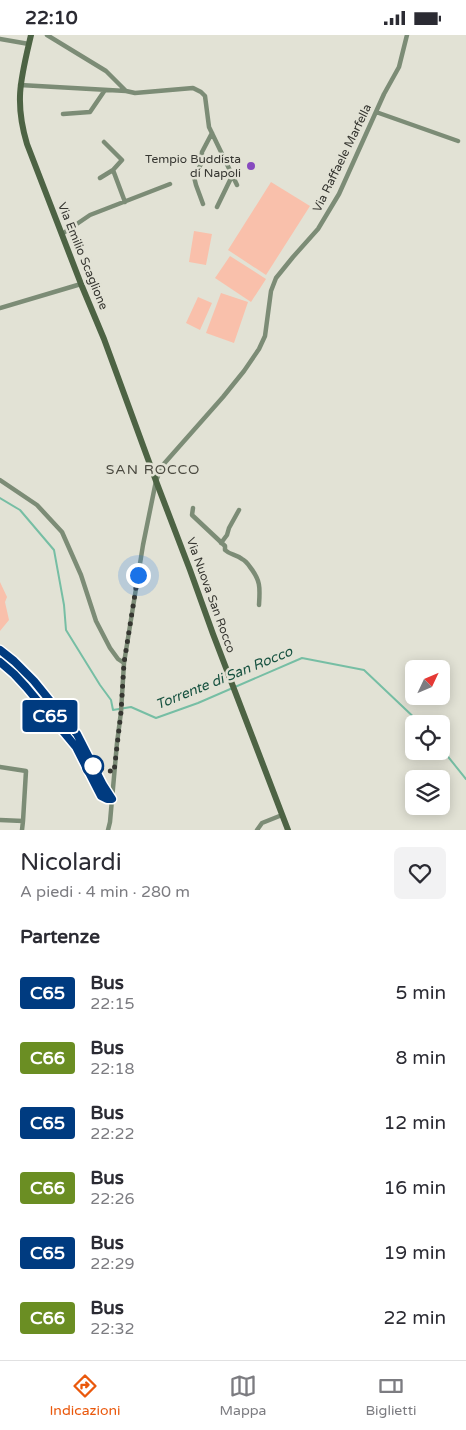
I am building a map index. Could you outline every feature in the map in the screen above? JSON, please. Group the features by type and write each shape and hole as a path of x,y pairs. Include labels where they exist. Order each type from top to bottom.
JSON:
{"main road":[{"name":"Via Emilio Scaglione","path":"31,35 20,85 20,110 27,144 80,284 103,336 156,481"},
{"name":"Via Nuova San Rocco","path":"156,481 242,713 288,830"}],"street":[{"path":"47,35 106,71 126,91"},
{"name":"Via Raffaele Marfella","path":"108,830 121,712 124,663 143,545 156,481 162,466 223,397 259,349 265,336 271,291 276,279 318,229 339,193 384,94 399,67 407,35"},
{"path":"0,39 29,44"},
{"path":"20,85 135,93 179,88 198,89 205,97 209,127 238,185"},
{"path":"64,114 90,113 105,90"},
{"path":"376,112 458,141"},
{"path":"203,204 194,177 201,164 202,152 212,133"},
{"path":"100,178 113,170 122,160 104,142"},
{"path":"113,170 125,202"},
{"path":"217,207 233,174"},
{"path":"62,234 90,215 170,184"},
{"path":"0,308 80,284"},
{"path":"0,480 37,505 62,532 81,575 96,621 110,648 118,659 124,663"},
{"path":"193,508 192,515 222,543 229,554 244,560 254,572 259,581 259,605"},
{"path":"222,543 227,535 228,528 239,510"},
{"path":"0,650 21,667 34,681 77,734 112,799"},
{"path":"6,654 5,659 0,663 26,687 76,747 101,796 112,799"},
{"path":"49,715 56,709"},
{"path":"0,767 26,771 22,830"},
{"path":"257,830 262,823 282,815"},
{"path":"0,820 23,821"}],"shaded area":[{"path":"271,182 310,206 266,275 228,250"},
{"path":"194,231 212,234 206,265 189,262"},
{"path":"230,256 266,279 251,302 215,278"},
{"path":"221,293 248,302 234,343 206,333"},
{"path":"198,297 212,303 200,330 186,323"},
{"path":"0,582 7,597 5,602 9,620 0,631"},
{"path":"7,662 25,676 49,704 49,707 46,707 26,683 7,666"}],"waterway":[{"name":"Torrente di San Rocco","path":"0,498 20,510 54,550 64,605 66,630 111,700 113,710 131,707 156,718 198,703 302,658 364,670 412,715"},
{"name":"Torrente di San Rocco","path":"450,759 466,779"}],"bus line":[{"name":"C65","path":"0,650 21,667 34,681 77,734 112,799 105,799 101,796 76,747 26,687 0,662"}],"place":[{"name":"Tempio Buddista di Napoli","path":"251,166"}],"district":[{"name":"SAN ROCCO","path":"153,469"}],"route":[{"path":"93,766 114,772 124,663 138,575"}]}
